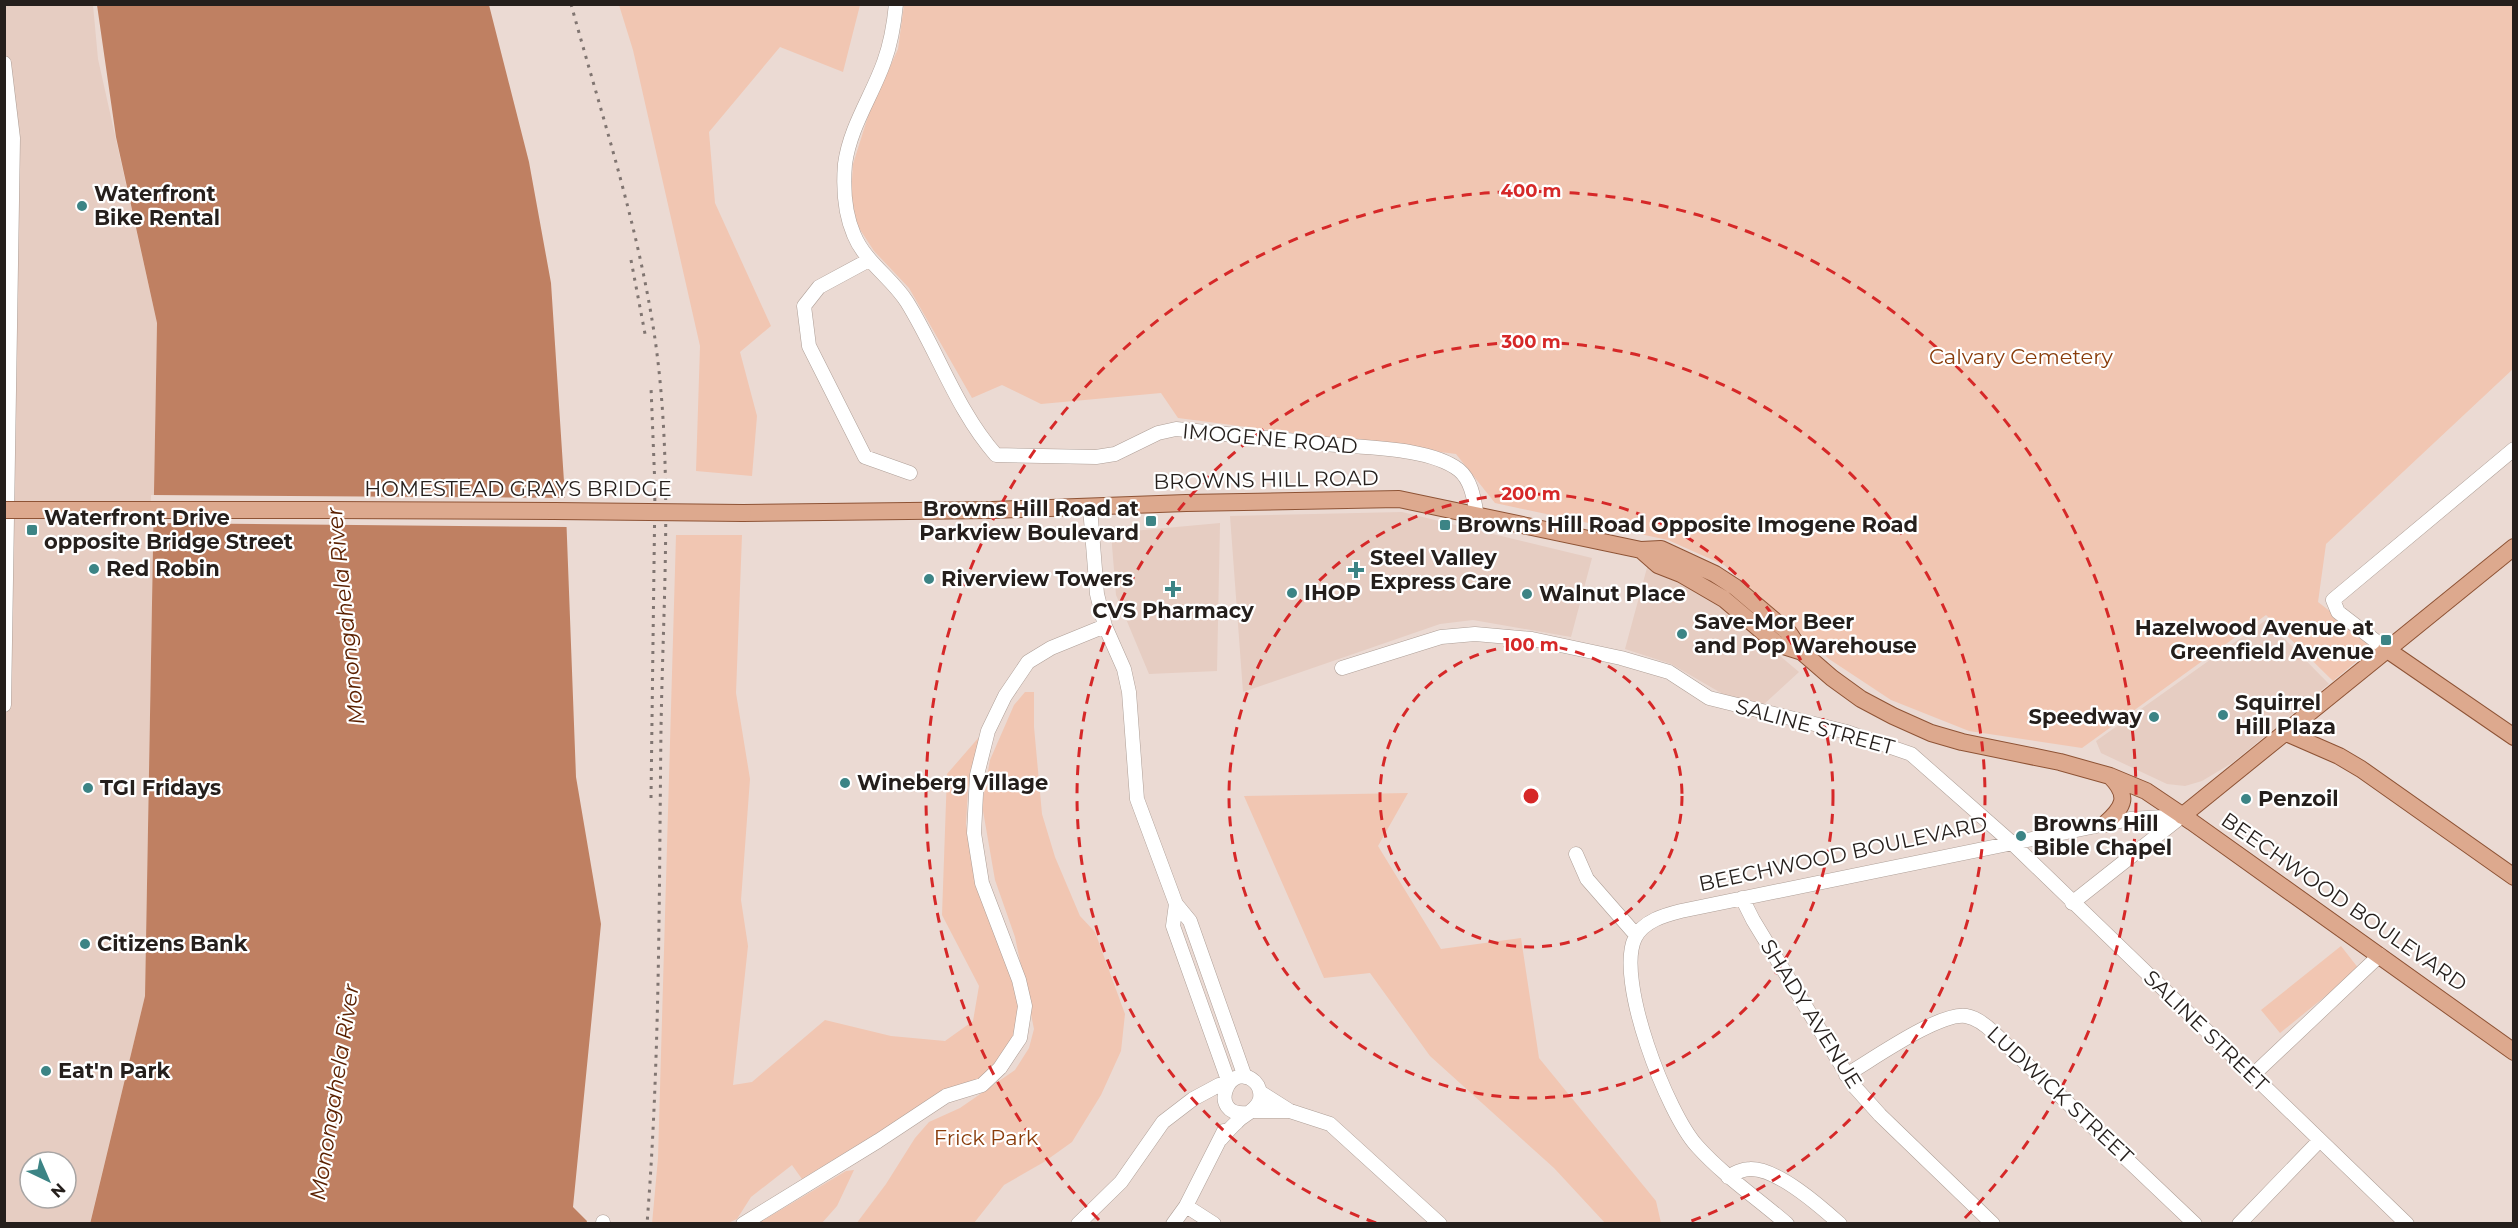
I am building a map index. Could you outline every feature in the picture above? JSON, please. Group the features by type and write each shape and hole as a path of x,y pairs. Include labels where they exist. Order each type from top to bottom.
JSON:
{"main road":[{"name":"BROWNS HILL ROAD","path":"743,513 1399,500 1641,550 1658,565 1682,574 1724,599 1778,644 1802,652 1861,699 1930,733 1962,742 2061,762 2110,776 2146,791 2182,816"},
{"name":"HOMESTEAD GRAYS BRIDGE","path":"6,514 743,513"},
{"path":"2182,816 2514,547"},
{"path":"2386,649 2514,737"},
{"path":"2284,732 2361,768 2514,877"},
{"path":"2105,824 2118,813 2123,796 2120,785 2110,776"},
{"name":"BEECHWOOD BOULEVARD","path":"2182,816 2514,1052"}],"street":[{"path":"896,4 894,32 884,63 858,119 846,161 843,196 854,236 869,260 819,287 804,306 809,346 865,457 910,473"},
{"path":"4,63 12,138 4,705"},
{"name":"IMOGENE ROAD","path":"869,260 906,301 948,380 984,441 996,455 1096,457 1115,454 1158,433 1176,429 1401,452 1442,460 1458,470 1465,476 1473,493 1477,516"},
{"path":"2386,649 2338,612 2333,600 2514,449"},
{"path":"1090,507 1097,594 1105,626 1124,669 1129,692 1137,799 1176,904 1190,921 1245,1077 1255,1082 1260,1092 1290,1111 1330,1124 1440,1224"},
{"path":"743,1224 856,1155 946,1096 982,1085 1000,1068 1020,1038 1025,1006 1019,980 982,883 974,833 977,775 988,732 1005,696 1028,662 1052,648 1105,626"},
{"name":"SALINE STREET","path":"1341,668 1441,637 1475,634 1532,639 1621,658 1669,672 1709,698 1848,732 1911,754 2012,843 2407,1224"},
{"path":"2072,903 2182,816"},
{"name":"BEECHWOOD BOULEVARD","path":"1636,935 1648,924 1663,916 1742,898 2130,819 2182,816"},
{"path":"1576,854 1587,879 1636,935 1630,954 1637,1008 1655,1071 1681,1124 1697,1146 1728,1177 1787,1224"},
{"name":"SHADY AVENUE","path":"1742,898 1846,1075 1880,1115 1993,1224"},
{"path":"1173,1224 1186,1206 1221,1139 1229,1084 1173,926 1176,904"},
{"path":"2253,1076 2380,955"},
{"name":"LUDWICK STREET","path":"1846,1075 1931,1025 1948,1018 1968,1017 1978,1020 1994,1032 2195,1224"},
{"path":"1078,1224 1121,1182 1163,1122 1205,1092 1245,1077"},
{"path":"1205,1092 1241,1113 1290,1111"},
{"path":"1221,1139 1259,1102 1260,1092"},
{"path":"2239,1224 2320,1140"},
{"path":"1728,1177 1749,1169 1773,1175 1812,1200 1840,1224"},
{"path":"1186,1206 1214,1224"}],"shaded area":[{"path":"5,5 93,5 98,59 157,323 145,996 90,1223 5,1224"},
{"name":"Walnut Place","path":"1402,512 1592,558 1571,637 1473,620 1440,624 1243,692 1230,516"},
{"path":"1220,523 1217,671 1149,674 1116,595 1111,533"},
{"path":"1648,564 1697,586 1799,672 1763,705 1728,697 1671,664 1625,649"},
{"path":"2266,620 2329,684 2232,763 2202,781 2185,786 2167,784 2101,753 2096,741"}],"green space":[{"path":"619,5 860,5 843,72 780,47 709,132 715,203 771,326 740,352 757,416 752,476 696,471 700,346 633,50"},
{"name":"Calvary Cemetery","path":"904,5 2513,5 2513,369 2326,544 2318,602 2375,646 2333,681 2266,615 2082,748 1969,731 1891,700 1829,659 1724,565 1668,540 1495,503 1456,454 1178,418 1161,393 1041,404 1002,385 972,398 909,288 874,251 857,225 851,195 853,164 870,110 898,49"},
{"path":"676,535 742,535 736,693 750,779 741,900 748,946 733,1085 752,1082 825,1020 891,1036 945,1041 973,1021 979,986 942,915 947,774 980,736 968,789 966,824 972,864 1015,989 1019,1009 1012,1040 994,1067 980,1078 928,1102 802,1179 792,1165 751,1197 737,1219 728,1223 652,1224 658,1158"},
{"name":"Frick Park","path":"1025,692 1034,692 1034,727 1042,814 1055,857 1080,916 1095,932 1125,1014 1121,1051 1101,1095 1072,1142 1044,1162 1004,1185 974,1223 856,1224 886,1184 915,1138 929,1122 960,1108 1015,1070 1029,1048 1034,1029 1015,937 995,880 982,805 990,760 1014,705"},
{"path":"1408,793 1378,846 1441,949 1521,938 1539,1058 1656,1201 1661,1223 1605,1223 1554,1168 1430,1056 1370,973 1324,978 1244,796"},
{"path":"2341,946 2359,969 2280,1033 2261,1010"},
{"path":"854,1170 837,1206 822,1223 757,1224 846,1171"}],"water":[{"name":"Monongahela River","path":"97,5 489,5 529,162 551,283 566,512 576,777 601,924 573,1207 587,1221 586,1224 90,1224 145,996 157,323 116,137"}],"pier":[{"path":"151,495 568,498 569,527 150,523"}],"railway":[{"path":"571,4 619,174 640,260 656,346 664,442 666,538 658,976 647,1224"},
{"path":"631,260 646,339"},
{"path":"651,387 655,488 651,798"}],"place":[{"name":"Waterfront Bike Rental","path":"82,206"},
{"name":"Browns Hill Road at Parkview Boulevard","path":"1151,521"},
{"name":"Browns Hill Road Opposite Imogene Road","path":"1445,525"},
{"name":"Waterfront Drive opposite Bridge Street","path":"32,530"},
{"name":"Red Robin","path":"94,569"},
{"name":"Steel Valley Express Care","path":"1356,570"},
{"name":"Riverview Towers","path":"929,579"},
{"name":"CVS Pharmacy","path":"1173,589"},
{"name":"IHOP","path":"1292,593"},
{"name":"Walnut Place","path":"1527,594"},
{"name":"Save-Mor Beer and Pop Warehouse","path":"1682,634"},
{"name":"Hazelwood Avenue at Greenfield Avenue","path":"2386,640"},
{"name":"Squirrel Hill Plaza","path":"2223,715"},
{"name":"Speedway","path":"2154,717"},
{"name":"Wineberg Village","path":"845,783"},
{"name":"TGI Fridays","path":"88,788"},
{"name":"Penzoil","path":"2246,799"},
{"name":"Browns Hill Bible Chapel","path":"2021,836"},
{"name":"Citizens Bank","path":"85,944"},
{"name":"Eat'n Park","path":"46,1071"}]}
